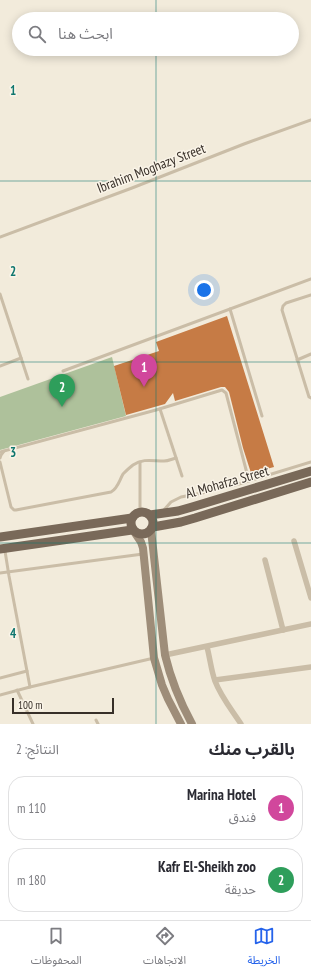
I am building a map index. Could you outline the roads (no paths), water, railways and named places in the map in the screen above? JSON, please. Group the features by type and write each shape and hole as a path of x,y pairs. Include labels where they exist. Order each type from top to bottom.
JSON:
{"main road":[{"name":"Al Mohafza Street","path":"150,515 192,507 247,484 311,472"},
{"name":"Al Mohafza Street","path":"152,528 195,518 311,482"},
{"path":"181,724 162,685 154,658 144,554 141,542 130,524 132,518 140,512 150,515 153,523 152,528 157,581 165,656 168,669 192,724"},
{"path":"0,536 132,518"},
{"path":"2,548 134,531 138,534 146,534 152,528"},
{"path":"147,583 157,581"}],"street":[{"path":"294,541 311,598"},
{"path":"265,560 283,630"},
{"path":"165,656 311,624"},
{"path":"207,646 215,680 224,699 241,724"},
{"path":"215,680 311,666"}],"lane":[{"name":"Ibrahim Moghazy Street","path":"0,237 311,120"},
{"path":"63,371 311,279"},
{"path":"0,294 28,379"},
{"path":"311,294 286,303 282,310 309,397 311,398"},
{"path":"230,309 262,416"},
{"path":"297,360 311,354"},
{"path":"0,366 21,358"},
{"path":"0,452 224,391 226,393 247,484 311,462"},
{"path":"160,409 182,476"},
{"path":"0,458 5,451"},
{"path":"0,462 10,505 12,509 16,510 113,491 117,487 123,474 133,465 147,460 166,461 176,458"},
{"path":"140,462 140,512"},
{"path":"2,548 30,687"},
{"path":"0,573 144,554"},
{"path":"0,695 154,658"},
{"path":"0,678 27,672"},
{"path":"17,690 33,724"},
{"path":"96,720 98,724"}],"place":[{"name":"Marina Hotel","path":"144,387"},
{"name":"Kafr El-Sheikh zoo","path":"62,407"}]}
